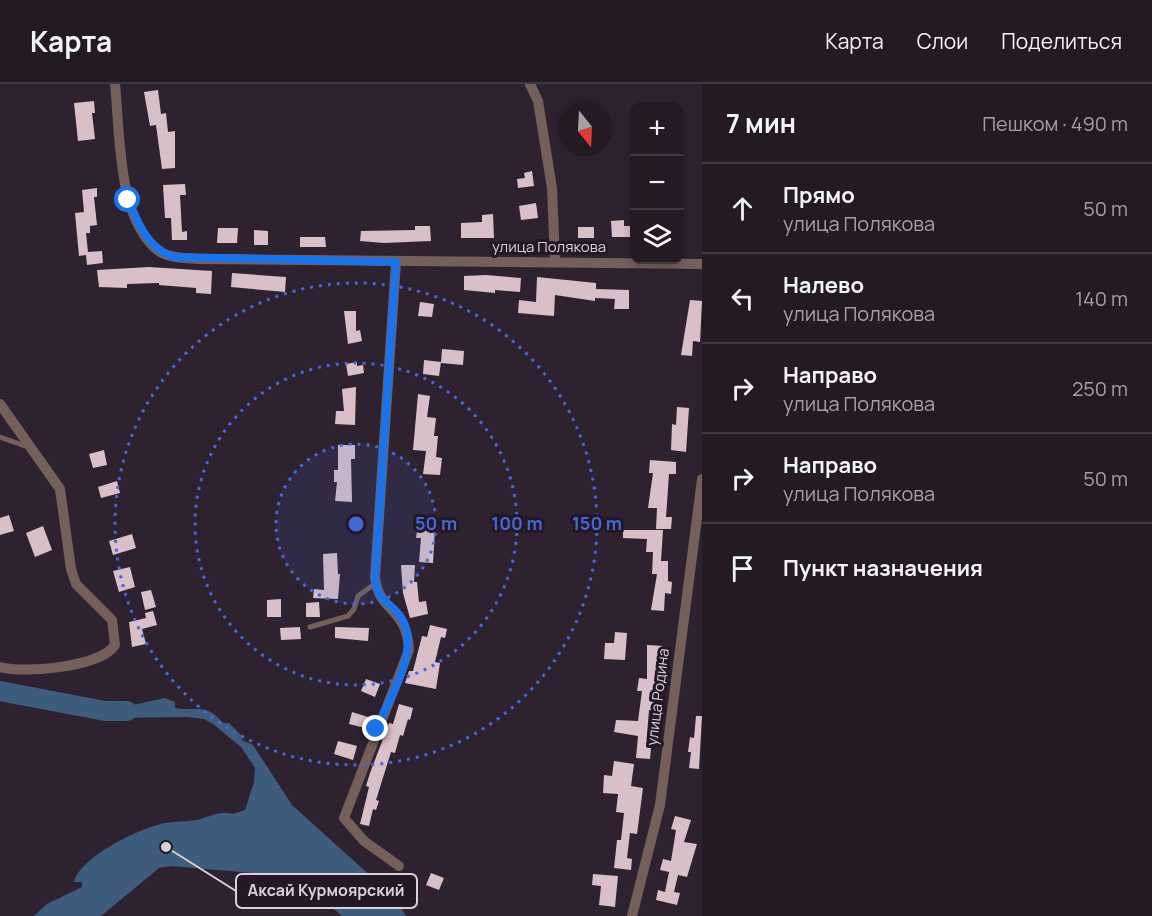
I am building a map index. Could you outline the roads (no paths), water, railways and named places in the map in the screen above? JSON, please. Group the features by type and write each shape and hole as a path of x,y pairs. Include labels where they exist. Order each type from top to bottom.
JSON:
{"street":[{"name":"улица Полякова","path":"115,84 128,200 144,233 162,253 196,259 702,264"},
{"path":"530,84 537,101 552,189 555,261"},
{"path":"396,262 376,583 380,597 402,619 406,628 409,650 344,818 364,841 399,866"},
{"path":"0,404 60,489 71,569 76,584 112,620 115,645 110,653 92,661 28,671 0,667"},
{"name":"улица Родина","path":"632,916 660,805 702,479"}],"lane":[{"path":"0,437 33,449"},
{"path":"310,627 348,616 354,609 358,596 376,583"}],"water":[{"path":"165,698 175,702 175,708 206,710 217,716 223,723 229,723 241,735 242,740 253,745 292,805 395,898 406,916 342,916 316,893 290,886 275,875 171,866 159,868 101,916 34,916 47,904 82,887 82,882 74,882 79,872 99,853 127,837 165,823 193,821 219,813 233,814 245,810 254,782 255,768 241,747 213,724 204,719 187,717 99,718 102,708 119,708"}],"waterway":[{"path":"0,691 105,711 127,711"}],"place":[{"name":"Аксай Курмоярский","path":"166,847"}]}
